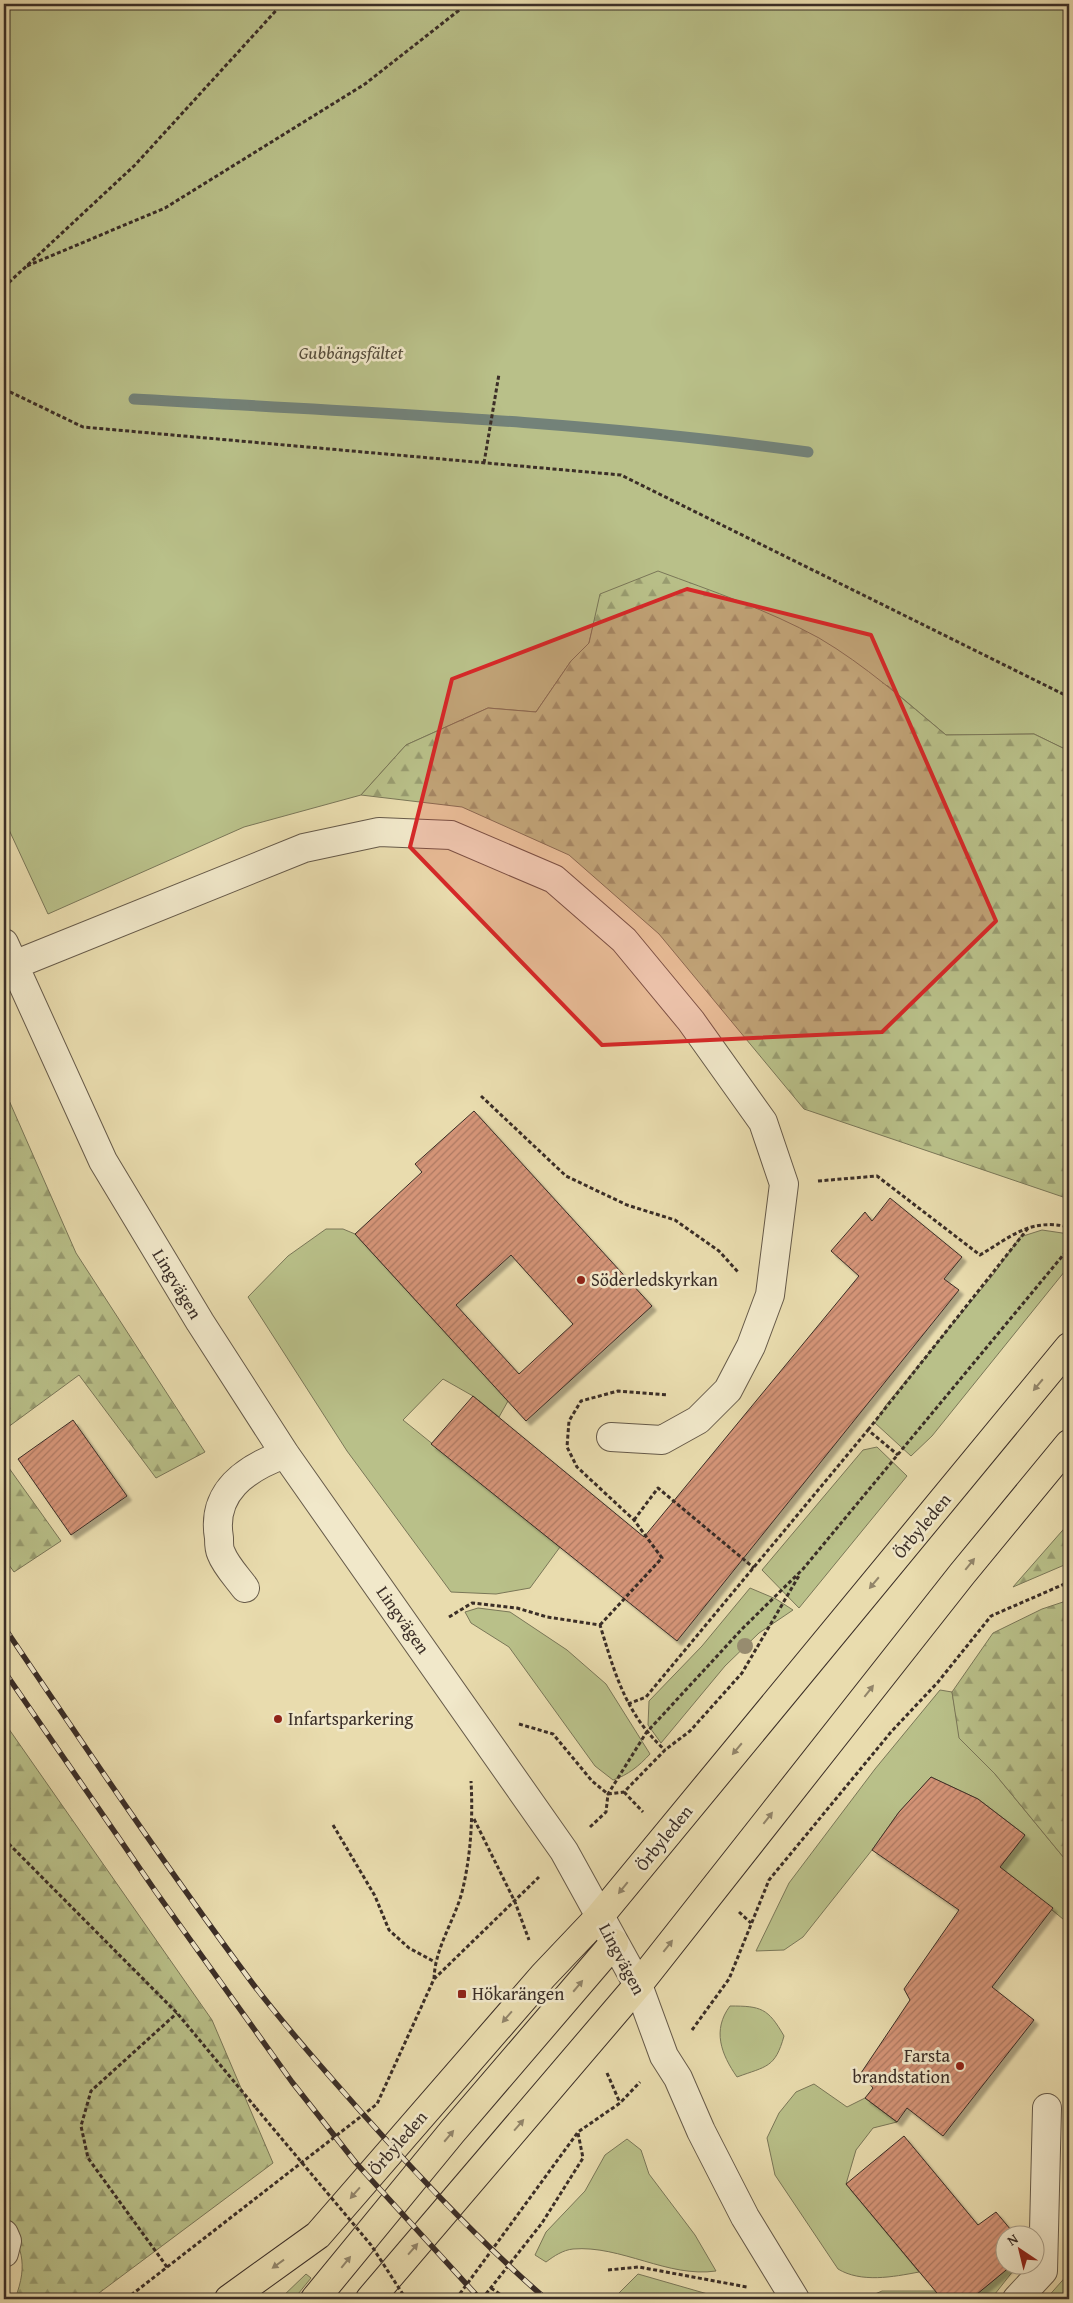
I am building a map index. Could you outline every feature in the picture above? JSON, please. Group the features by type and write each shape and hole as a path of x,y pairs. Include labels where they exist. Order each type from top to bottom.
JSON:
{"main road":[{"name":"Örbyleden","path":"229,2299 318,2235 543,1976 599,1917 1069,1347"},
{"path":"370,2299 638,1985 962,1574 1069,1444"},
{"name":"Örbyleden","path":"315,2299 452,2132 614,1943"}],"street":[{"path":"9,954 304,848 379,832 451,835 554,879 624,940 691,1020 763,1122 784,1184 770,1295 751,1346 728,1390 698,1420 662,1440 611,1437"},
{"name":"Lingvägen","path":"9,954 103,1161 200,1322 285,1454 564,1851 638,1985 664,2056 678,2078 701,2131 745,2217 792,2296"},
{"path":"245,1588 221,1553 216,1524 222,1498 245,1474 266,1461 285,1454"},
{"path":"1017,2299 1043,2271 1047,2108"},
{"path":"4,2234 7,2241 4,2253"}],"path":[{"path":"4,287 135,165 282,4"},
{"path":"26,266 165,208 365,84 467,4"},
{"path":"484,463 499,374"},
{"path":"4,390 83,427 621,475 1069,697"},
{"path":"481,1096 566,1176 627,1205 675,1220 719,1251 741,1276"},
{"path":"784,1184 877,1176 980,1255 1030,1225 1053,1223 1069,1227"},
{"path":"628,1704 646,1696 754,1568 868,1430 1030,1225"},
{"path":"608,1794 646,1733 742,1629 803,1569 1069,1248"},
{"path":"600,1626 662,1558 634,1520 577,1467 567,1447 569,1421 581,1401 618,1391 672,1396"},
{"path":"868,1430 898,1455"},
{"path":"634,1520 658,1488 754,1568"},
{"path":"553,1734 592,1781 608,1794 624,1792 666,1750 690,1731 742,1673 803,1569"},
{"path":"664,2056 695,2027 730,1979 769,1880 891,1732 938,1682 991,1616 1069,1582"},
{"path":"449,1617 472,1603 517,1608 547,1617 600,1626"},
{"path":"600,1626 611,1663 628,1704 646,1733 666,1750"},
{"path":"126,2299 377,2104 434,1979 435,1962 463,1889 474,1819 515,1902 434,1979"},
{"path":"333,1825 375,1896 389,1930 410,1948 435,1962"},
{"path":"4,1838 177,2013 371,2245 406,2299"},
{"path":"166,2267 88,2158 81,2126 91,2091 177,2013"},
{"path":"456,2299 578,2132 620,2102"},
{"path":"482,2299 542,2223 583,2158 578,2132"},
{"path":"608,2270 639,2267 792,2296"},
{"path":"491,2288 507,2299"}],"highlighted area":[{"path":"687,589 871,635 996,921 882,1032 602,1045 410,847 452,679"}],"green space":[{"name":"Gubbängsfältet","path":"4,4 1069,4 1069,751 1034,734 946,735 888,686 601,594 589,643 571,661 536,712 488,708 406,745 361,795 244,827 48,914 4,819"},
{"path":"658,571 760,610 819,638 869,672 946,735 1034,734 1069,751 1069,1199 804,1109 659,934 569,855 462,807 361,795 406,745 488,708 536,712 571,661 589,643 600,594"},
{"path":"4,1089 76,1253 205,1452 156,1478 79,1375 4,1430"},
{"path":"326,1229 343,1229 355,1234 508,1401 499,1417 473,1396 443,1379 403,1420 560,1547 530,1588 496,1594 451,1592 347,1451 248,1297 288,1256"},
{"path":"1042,1230 1069,1234 1069,1266 932,1436 911,1456 875,1423 886,1405 993,1275 1020,1237"},
{"path":"877,1447 907,1476 799,1608 762,1570 863,1450"},
{"path":"4,1461 61,1541 14,1572 4,1558"},
{"path":"1069,1523 1069,1563 1013,1587"},
{"path":"750,1588 776,1599 793,1610 759,1633 725,1666 661,1743 648,1725 649,1701 702,1646"},
{"path":"1069,1600 1069,1864 995,1774 959,1738 952,1692 993,1633 1042,1609"},
{"path":"478,1608 510,1612 567,1650 606,1684 650,1754 633,1770 613,1780 595,1766 509,1647 471,1623 465,1612"},
{"path":"940,1690 952,1692 960,1738 995,1774 1069,1864 1069,1924 1000,1867 1025,1835 978,1799 931,1777 899,1812 872,1850 803,1937 784,1950 756,1951 789,1883 875,1769"},
{"path":"4,1722 212,2020 273,2163 91,2299 15,2299 22,2275 21,2255 15,2236 4,2214"},
{"path":"730,2006 763,2010 784,2036 773,2060 763,2068 737,2077 723,2051 720,2033 724,2015"},
{"path":"814,2084 847,2107 865,2098 897,2122 873,2128 856,2150 846,2184 919,2272 877,2278 857,2276 838,2269 775,2175 767,2138 779,2113 796,2092"},
{"path":"627,2139 641,2150 649,2174 695,2235 716,2271 680,2270 591,2249 566,2251 546,2262 535,2255 546,2232 585,2191 605,2155"},
{"path":"1069,2273 1069,2299 1046,2299"},
{"path":"306,2274 311,2278 294,2299 280,2299"},
{"path":"638,2274 725,2299 613,2299"},
{"path":"999,2276 1009,2276 991,2299 971,2299"},
{"path":"882,2291 935,2291 942,2299 870,2299 868,2297"}],"building":[{"name":"Söderledskyrkan","path":"474,1111 652,1306 526,1421 355,1234 422,1172 415,1164","holes":["511,1255 573,1324 519,1374 456,1305"]},
{"path":"890,1198 962,1257 944,1279 959,1290 677,1641 431,1444 473,1396 644,1537 859,1276 831,1251 865,1212 872,1221"},
{"path":"73,1420 127,1496 71,1535 18,1459"},
{"path":"931,1777 978,1799 1025,1835 1000,1867 1053,1908 992,1987 1034,2020 943,2136 907,2108 897,2122 865,2098 873,2088 861,2073 910,2000 904,1989 959,1910 872,1850 899,1812"},
{"path":"904,2136 978,2225 996,2212 1008,2226 996,2226 996,2276 999,2276 971,2299 942,2299 846,2184"}],"waterway":[{"path":"134,399 387,413 556,425 640,432 808,452"}],"railway":[{"path":"4,1627 157,1851 279,2017 306,2050 428,2185 474,2232 546,2299"},
{"path":"4,1671 156,1892 292,2082 356,2163 480,2299"}],"place":[{"name":"Söderledskyrkan","path":"581,1280"},
{"name":"Infartsparkering","path":"278,1719"},
{"name":"Hökarängen","path":"462,1994"},
{"name":"Farsta brandstation","path":"960,2066"}]}
